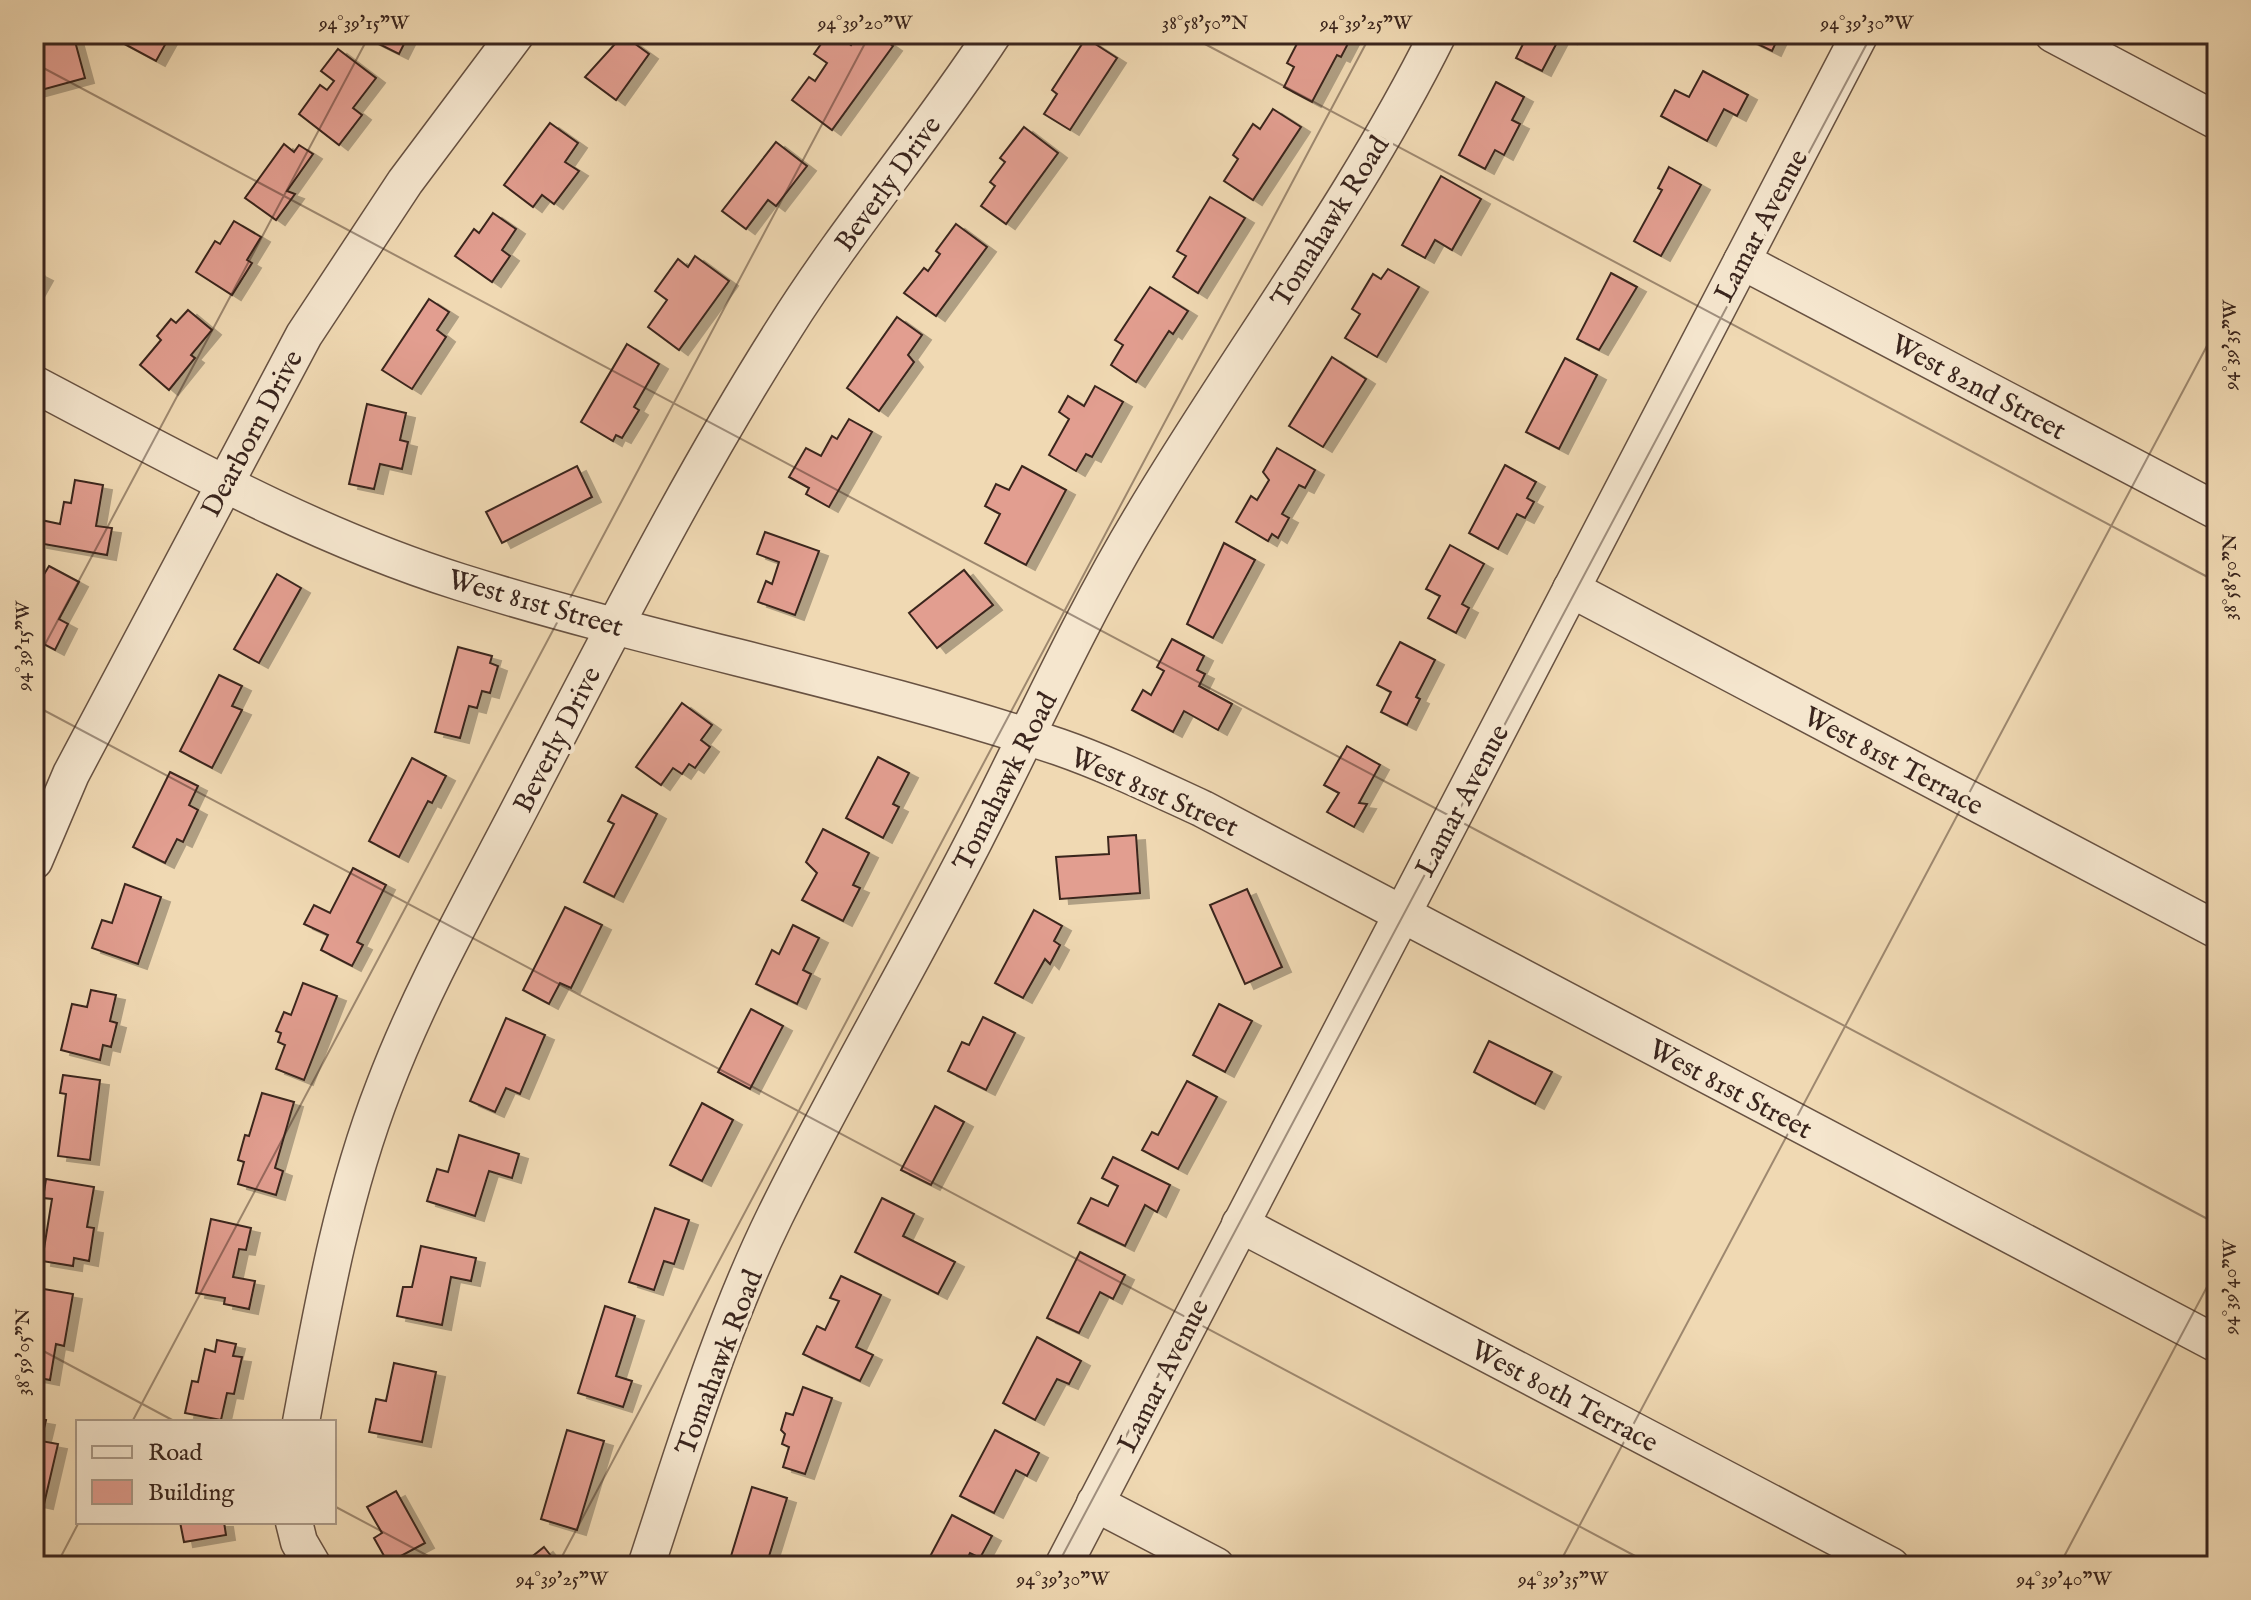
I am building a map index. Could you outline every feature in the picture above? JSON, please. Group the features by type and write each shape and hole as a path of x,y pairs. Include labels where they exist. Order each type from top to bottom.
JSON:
{"street":[{"name":"Dearborn Drive","path":"34,861 71,774 304,335 358,252 516,34"},
{"name":"Beverly Drive","path":"301,1420 336,1241 384,1086 423,996 686,493 786,326 993,34"},
{"name":"Tomahawk Road","path":"646,1566 721,1343 774,1218 1142,517 1298,274 1411,87 1438,34"},
{"name":"Lamar Avenue","path":"1063,1566 1860,34"},
{"path":"2053,34 2217,121"},
{"name":"West 82nd Street","path":"1742,261 2217,511"},
{"name":"West 81st Street","path":"34,384 223,484 398,561 615,625 1026,737 1135,777 1203,809 2217,1344"},
{"name":"West 81st Terrace","path":"1571,589 2217,930"},
{"name":"West 80th Terrace","path":"1240,1224 1891,1566"},
{"path":"1095,1503 1216,1566"},
{"path":"294,1524 299,1542 313,1566"}],"building":[{"path":"58,34 73,34 85,78 34,92 34,50 39,49 36,40"},
{"path":"106,34 171,34 156,61"},
{"path":"359,34 409,34 399,54"},
{"path":"828,34 837,34 851,45 859,34 876,34 893,46 832,130 792,100 809,77 815,81 827,63 814,54"},
{"path":"1302,34 1353,34 1341,57 1337,55 1312,102 1284,87 1294,67 1287,63"},
{"path":"1528,34 1570,34 1568,39 1561,35 1542,71 1516,58"},
{"path":"1737,34 1780,34 1772,51"},
{"path":"623,35 649,54 616,100 585,77"},
{"path":"1086,38 1117,58 1070,130 1044,114 1057,94 1052,90"},
{"path":"338,49 376,78 353,108 362,115 339,145 299,114 320,85 327,90 334,81 321,71"},
{"path":"1703,71 1748,95 1737,116 1724,109 1707,141 1661,116 1675,90 1689,97"},
{"path":"1496,82 1524,97 1512,120 1520,124 1504,155 1495,150 1485,169 1459,155"},
{"path":"1273,109 1301,127 1253,200 1224,181 1238,159 1233,155 1253,124 1260,129"},
{"path":"550,123 578,143 565,162 579,171 554,204 542,195 533,207 504,185"},
{"path":"1024,127 1058,153 1006,224 981,206 995,186 990,182 1005,162 1000,158"},
{"path":"776,142 807,166 776,206 768,200 746,229 722,211"},
{"path":"284,144 294,152 299,145 313,154 287,191 295,194 276,220 245,198"},
{"path":"1669,167 1701,185 1661,256 1634,241 1662,190 1658,188"},
{"path":"1441,176 1481,199 1452,250 1435,240 1425,258 1402,245"},
{"path":"1210,197 1245,218 1198,293 1173,277 1186,256 1177,251"},
{"path":"493,213 516,229 502,250 510,256 492,282 455,256 474,229 479,233"},
{"path":"234,221 261,237 247,260 252,263 232,295 196,272 215,241 220,244"},
{"path":"956,224 987,247 936,316 904,293 924,268 928,271 940,254 936,251"},
{"path":"695,256 729,281 679,350 648,327 667,300 655,291 678,259 688,267"},
{"path":"1388,269 1419,287 1377,357 1345,338 1360,314 1352,309 1373,274 1381,279"},
{"path":"34,271 44,276 34,294"},
{"path":"1611,273 1637,287 1599,350 1577,339"},
{"path":"1150,287 1188,311 1173,334 1169,331 1136,382 1111,365 1123,345 1115,340"},
{"path":"429,299 449,312 437,330 446,337 412,389 382,370"},
{"path":"188,310 212,330 191,355 195,358 169,390 140,365 161,340 157,336 171,319 176,323"},
{"path":"897,317 922,335 908,355 914,362 879,411 847,388"},
{"path":"627,344 659,364 634,407 639,410 622,438 616,435 613,441 581,422"},
{"path":"1332,357 1366,379 1323,447 1289,426"},
{"path":"1565,358 1597,375 1559,449 1526,432"},
{"path":"1095,386 1123,402 1092,457 1086,454 1076,471 1049,455 1069,419 1059,412 1068,396 1084,406"},
{"path":"367,404 406,413 400,440 408,442 402,469 380,464 374,489 349,484"},
{"path":"849,419 872,432 829,507 806,494 809,488 789,477 806,448 821,456 832,436 837,439"},
{"path":"1277,448 1315,470 1305,488 1299,485 1282,514 1289,518 1278,538 1272,534 1268,541 1236,522 1251,496 1257,500 1269,480 1263,472"},
{"path":"1505,465 1536,482 1527,498 1534,502 1525,518 1517,514 1498,549 1469,533"},
{"path":"577,466 592,497 502,543 486,512"},
{"path":"1022,466 1066,490 1026,565 985,543 1000,514 985,506 996,484 1009,490"},
{"path":"75,480 103,485 96,526 112,528 107,555 38,543 41,520 60,524 64,502 71,503"},
{"path":"765,532 819,551 795,615 758,602 766,581 772,584 779,562 757,554"},
{"path":"1224,543 1255,560 1213,638 1187,624"},
{"path":"1450,545 1484,564 1462,604 1469,608 1456,633 1428,618 1440,596 1426,589"},
{"path":"49,566 79,582 59,619 68,624 55,650 34,639 34,591"},
{"path":"964,570 993,605 937,648 909,613"},
{"path":"277,574 301,588 259,663 234,649"},
{"path":"1172,639 1204,656 1197,670 1205,674 1199,686 1232,704 1218,730 1184,711 1173,732 1132,710 1143,690 1151,695 1164,671 1157,667"},
{"path":"1400,642 1435,660 1416,697 1420,699 1407,725 1381,712 1391,692 1377,685"},
{"path":"458,647 492,656 490,663 498,666 490,693 482,691 477,708 469,706 460,738 435,732"},
{"path":"219,675 242,686 232,706 242,710 212,768 180,751"},
{"path":"682,703 712,725 701,740 710,747 695,768 689,764 682,774 673,768 661,785 636,767"},
{"path":"1347,746 1380,765 1359,803 1367,804 1354,827 1327,812 1339,793 1324,785"},
{"path":"878,757 909,773 893,804 899,807 883,838 846,818"},
{"path":"412,758 446,776 432,803 428,801 399,857 369,841"},
{"path":"170,772 198,786 189,805 198,810 183,842 177,839 165,863 133,847"},
{"path":"622,795 657,814 614,897 584,882 614,824 608,821"},
{"path":"823,829 869,853 853,885 860,888 843,921 802,900 817,873 806,862"},
{"path":"1136,835 1140,893 1060,899 1056,857 1109,854 1108,837"},
{"path":"353,868 386,885 357,942 363,945 352,966 321,950 328,935 304,924 314,905 330,913"},
{"path":"125,884 161,897 138,964 92,948 102,920 112,923"},
{"path":"1247,889 1282,967 1245,984 1210,905"},
{"path":"565,907 602,925 571,988 560,983 549,1004 523,990"},
{"path":"1034,910 1062,926 1054,941 1060,945 1050,964 1045,959 1023,998 995,983"},
{"path":"793,925 819,938 803,970 811,974 797,1004 756,984 772,950 779,954"},
{"path":"303,983 337,996 304,1080 276,1069 285,1045 278,1042 281,1033 276,1031 284,1012 291,1015"},
{"path":"91,990 116,995 110,1021 117,1023 111,1047 103,1045 100,1060 61,1050 72,1004 87,1007"},
{"path":"1219,1004 1252,1021 1225,1072 1193,1055"},
{"path":"751,1009 783,1026 750,1089 718,1072"},
{"path":"983,1017 1015,1033 986,1090 948,1071 962,1042 969,1045"},
{"path":"506,1018 545,1035 520,1094 506,1088 495,1112 470,1101"},
{"path":"1489,1041 1552,1072 1535,1104 1474,1072"},
{"path":"63,1075 100,1080 90,1160 58,1156 66,1094 60,1093"},
{"path":"1187,1081 1217,1097 1178,1169 1142,1150 1152,1132 1158,1135"},
{"path":"262,1093 294,1102 275,1168 283,1171 276,1195 238,1184 244,1162 238,1160"},
{"path":"702,1103 733,1120 702,1181 670,1165"},
{"path":"935,1106 964,1122 931,1185 901,1170"},
{"path":"459,1135 519,1154 512,1178 489,1171 475,1216 427,1201 437,1169 448,1172"},
{"path":"1113,1157 1170,1185 1157,1212 1145,1205 1125,1246 1078,1223 1091,1198 1108,1206 1118,1186 1102,1178"},
{"path":"46,1179 94,1187 87,1227 94,1228 89,1261 74,1258 73,1266 42,1261 52,1199 43,1198"},
{"path":"882,1198 914,1214 903,1236 955,1262 938,1294 855,1252"},
{"path":"655,1208 689,1220 674,1264 664,1261 654,1290 629,1282"},
{"path":"211,1219 251,1228 246,1250 239,1249 233,1277 255,1281 249,1309 224,1304 225,1298 196,1293"},
{"path":"421,1246 476,1258 471,1281 451,1277 442,1325 397,1316 403,1287 412,1287"},
{"path":"1080,1252 1125,1275 1113,1299 1100,1292 1079,1333 1047,1318"},
{"path":"841,1276 881,1295 856,1347 873,1355 860,1381 803,1354 817,1326 825,1330 839,1301 830,1298"},
{"path":"38,1288 73,1294 64,1346 56,1344 50,1380 34,1377"},
{"path":"605,1306 635,1316 616,1376 632,1381 623,1407 578,1393"},
{"path":"1037,1337 1081,1361 1069,1384 1057,1379 1035,1420 1003,1403"},
{"path":"217,1340 236,1344 233,1356 242,1357 234,1394 227,1393 221,1420 185,1413 192,1381 198,1382 205,1349 215,1352"},
{"path":"394,1363 436,1372 422,1442 369,1432 376,1399 386,1401"},
{"path":"803,1387 832,1398 805,1474 783,1467 789,1447 782,1444 785,1434 781,1430 786,1413 793,1415"},
{"path":"34,1418 46,1420 41,1441 58,1444 44,1504 34,1502"},
{"path":"567,1430 604,1441 577,1530 541,1519"},
{"path":"995,1430 1039,1453 1027,1476 1016,1470 994,1513 960,1496"},
{"path":"752,1487 787,1498 766,1566 728,1566"},
{"path":"396,1491 425,1543 388,1563 374,1538 382,1533 367,1507"},
{"path":"952,1515 992,1536 980,1558 970,1553 964,1566 925,1566"},
{"path":"180,1524 224,1524 226,1535 184,1542"},
{"path":"544,1547 559,1566 508,1566 519,1557 524,1563"}]}
